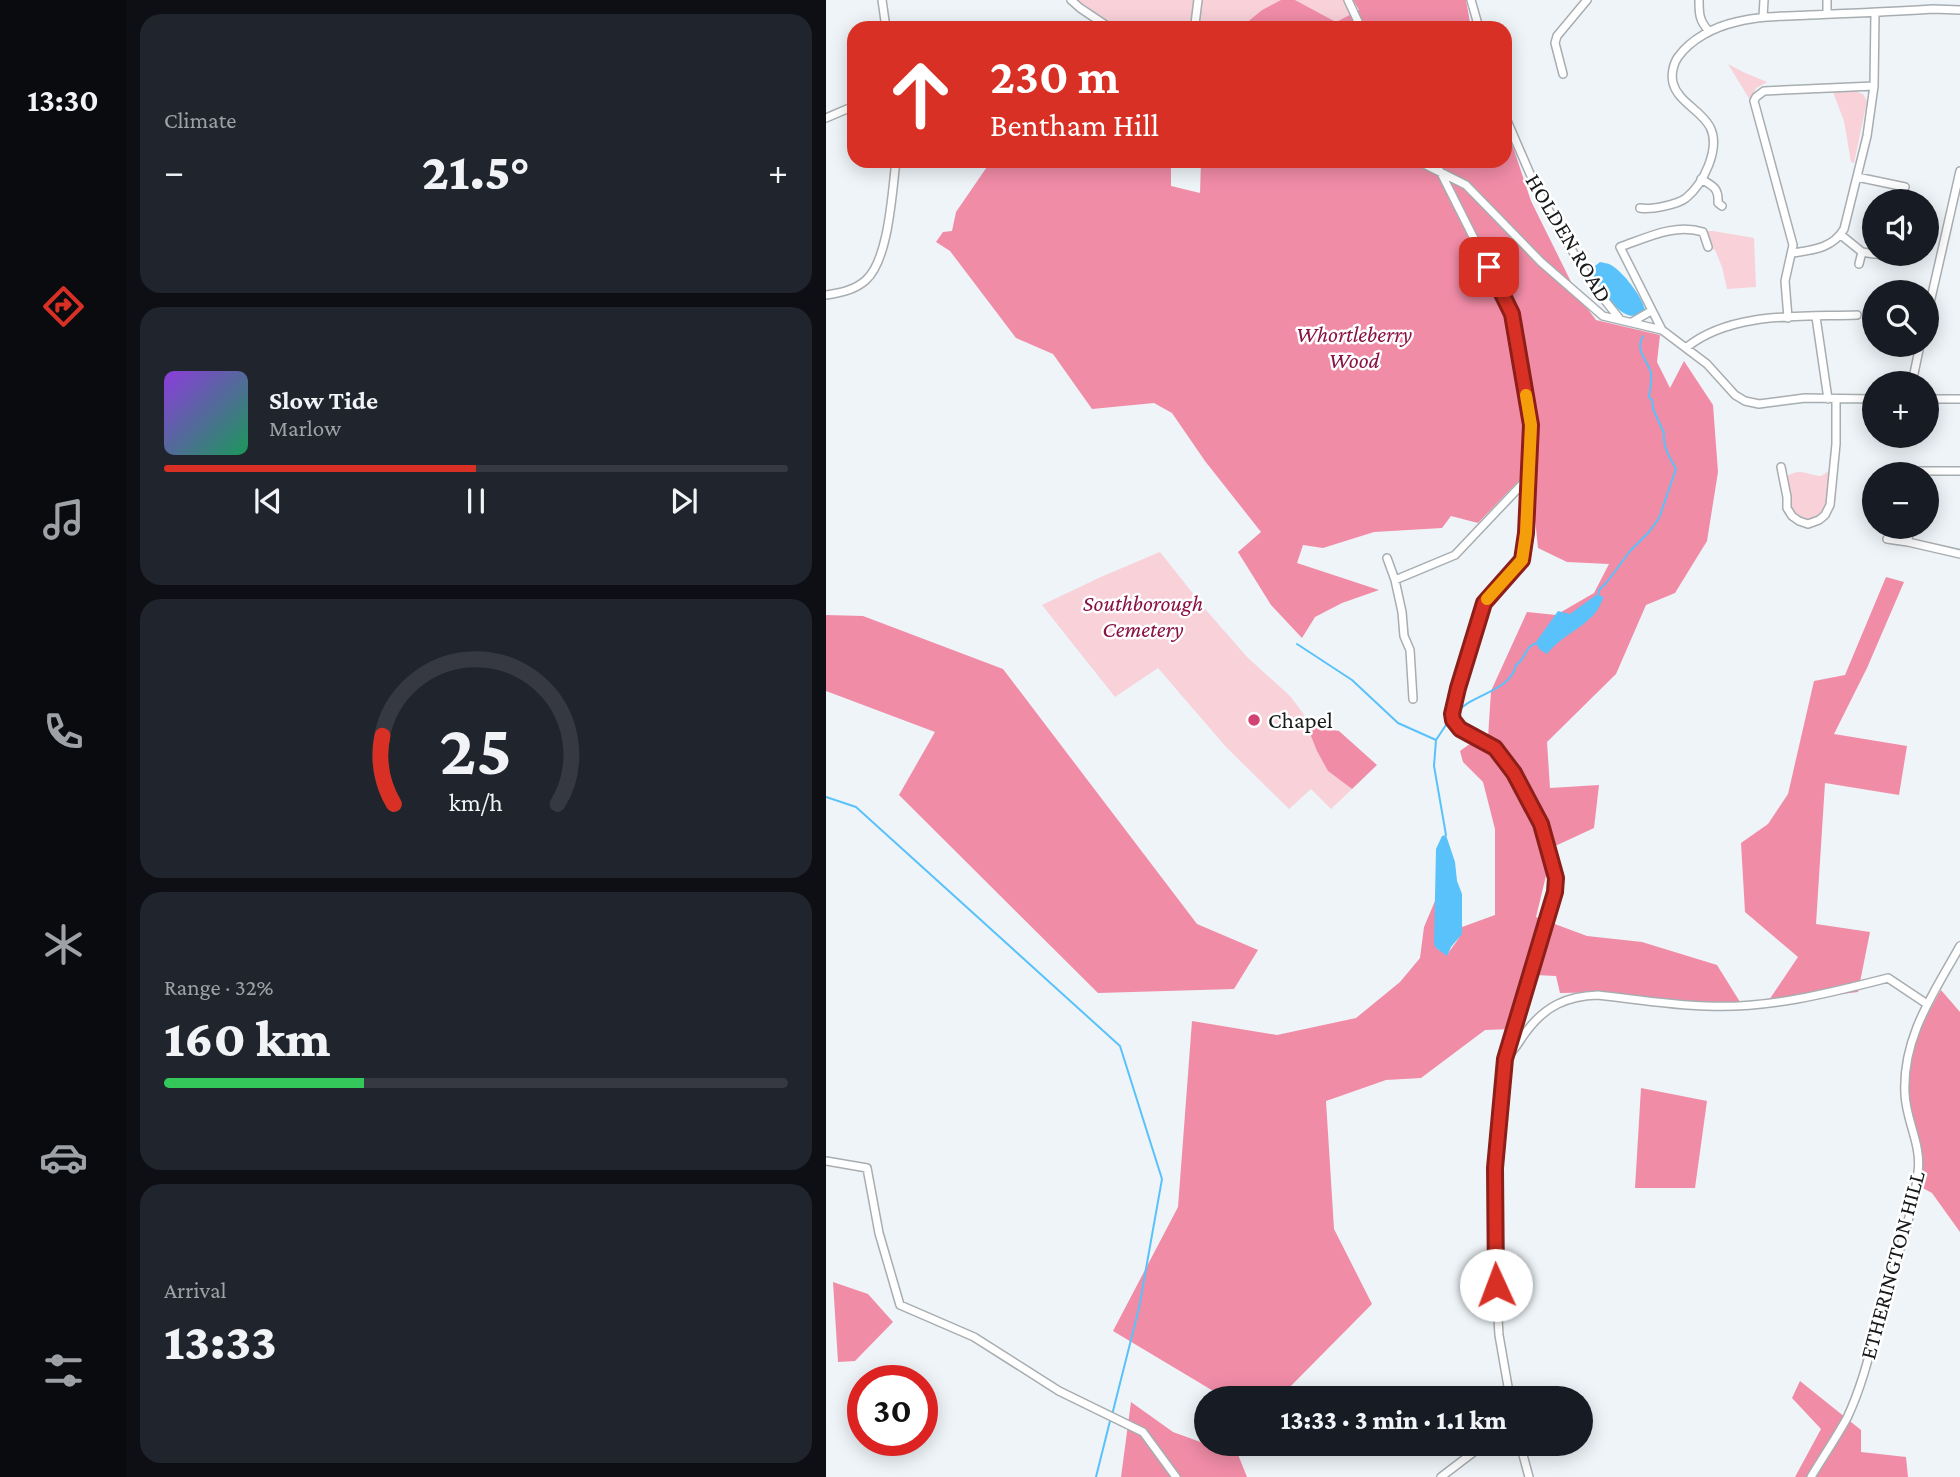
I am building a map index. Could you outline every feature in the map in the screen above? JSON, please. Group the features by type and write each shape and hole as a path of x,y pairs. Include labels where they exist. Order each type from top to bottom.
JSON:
{"street":[{"path":"882,0 885,21"},
{"path":"1071,0 1100,21"},
{"path":"1195,21 1198,0"},
{"path":"1348,0 1357,21"},
{"path":"1471,0 1477,21"},
{"path":"1563,74 1555,43 1557,36 1587,0"},
{"path":"1699,0 1702,24 1709,31"},
{"path":"1763,17 1764,0"},
{"path":"1827,0 1827,14"},
{"path":"1640,208 1675,204 1685,199 1701,178 1712,157 1714,145 1710,127 1678,95 1672,81 1673,65 1681,53 1703,34 1735,22 1763,17 1960,10"},
{"path":"1793,253 1829,245 1844,229 1867,136 1874,86 1875,13"},
{"path":"1665,61 1673,65"},
{"path":"1788,318 1785,281 1793,253 1792,240 1754,101 1764,90 1874,86"},
{"path":"826,118 847,109"},
{"name":"HOLDEN ROAD","path":"1512,132 1537,190 1591,283 1619,319"},
{"path":"826,295 853,289 870,276 878,264 884,244 895,168"},
{"path":"1431,168 1466,184 1541,262 1603,316 1662,330 1707,364 1735,395 1745,401 1759,404 1805,398 1862,399"},
{"path":"1438,168 1512,314 1531,425 1526,533 1522,560 1484,603 1453,706 1453,720 1460,729 1495,748 1514,773 1541,824 1556,878 1555,892 1505,1059 1495,1168 1495,1267 1499,1335 1508,1386"},
{"path":"1935,280 1960,171"},
{"path":"1857,177 1905,187"},
{"path":"1701,178 1715,188 1719,194 1718,203 1723,205"},
{"path":"1662,330 1620,247 1681,228 1703,232 1708,247"},
{"path":"1841,235 1862,251 1859,264"},
{"path":"1632,322 1651,311"},
{"path":"1687,347 1706,334 1730,325 1788,318 1857,315"},
{"path":"1781,467 1787,508 1792,516 1808,524 1819,520 1830,505 1836,444 1832,399 1816,317"},
{"path":"1939,399 1960,399"},
{"path":"1939,471 1960,471"},
{"path":"1395,580 1455,555 1528,478"},
{"path":"1887,539 1957,552"},
{"path":"1387,558 1395,580 1404,636 1410,650 1413,699"},
{"name":"ETHERINGTON HILL","path":"1811,1477 1847,1418 1861,1383 1908,1224 1919,1160 1906,1109 1905,1074 1912,1037 1927,1004 1960,946"},
{"path":"1505,1059 1513,1053 1525,1033 1544,1013 1563,1001 1583,996 1598,995 1708,1006 1761,1003 1810,997 1888,978 1927,1004"},
{"path":"826,1160 867,1168 879,1233 900,1305 974,1337 1059,1391 1143,1432 1176,1477"},
{"path":"1441,1477 1469,1456"},
{"path":"1523,1456 1529,1477"}],"green space":[{"path":"1075,0 1281,0 1249,21 1105,21"},
{"path":"1281,0 1295,0 1334,21 1249,21"},
{"path":"1295,0 1348,0 1353,13 1334,21"},
{"path":"1353,0 1466,0 1470,21 1338,21 1359,10"},
{"path":"1728,64 1767,82 1756,88 1750,100"},
{"path":"1855,91 1863,94 1867,101 1854,163 1851,162 1844,121 1833,92"},
{"name":"Whortleberry Wood","path":"1512,144 1531,201 1578,296 1596,320 1660,335 1657,362 1670,388 1684,361 1713,405 1718,472 1707,541 1675,593 1646,605 1616,674 1547,742 1550,788 1599,785 1594,828 1553,847 1536,917 1587,936 1642,942 1717,965 1740,1002 1661,1003 1614,992 1560,993 1556,976 1523,977 1511,1029 1485,1030 1421,1078 1386,1080 1326,1101 1334,1229 1372,1304 1291,1386 1205,1386 1113,1331 1178,1207 1192,1021 1277,1035 1356,1018 1400,982 1420,958 1424,927 1435,901 1436,948 1447,955 1459,938 1462,927 1495,915 1495,829 1483,782 1463,762 1460,751 1478,738 1488,738 1491,691 1527,612 1556,615 1594,593 1609,564 1567,562 1538,548 1530,469 1478,523 1451,516 1442,528 1374,532 1323,548 1303,545 1297,563 1379,590 1342,603 1315,617 1302,638 1271,605 1238,552 1261,532 1205,461 1172,413 1154,403 1092,409 1053,354 1016,338 950,251 936,242 943,232 952,231 956,212 986,168 1171,168 1171,186 1200,193 1201,168 1512,168"},
{"path":"1705,231 1754,238 1756,287 1727,289 1722,267 1715,250 1708,247"},
{"path":"1834,468 1825,515 1808,524 1792,516 1784,478 1798,472 1821,476"},
{"name":"Southborough Cemetery","path":"1160,552 1247,657 1290,696 1303,713 1328,771 1352,789 1331,809 1311,789 1289,809 1226,747 1158,668 1115,697 1042,605"},
{"path":"1886,577 1904,582 1867,668 1834,734 1907,746 1899,795 1825,783 1816,924 1870,932 1858,992 1767,1003 1798,957 1745,912 1741,843 1768,824 1788,794 1814,681 1845,675"},
{"path":"826,615 863,616 1003,669 1197,924 1258,950 1234,989 1098,993 899,795 935,732 826,691"},
{"path":"1307,726 1339,731 1377,765 1352,789 1328,771"},
{"path":"1941,990 1960,1012 1960,1232 1932,1193 1919,1186 1922,1153 1908,1099 1909,1070 1916,1042"},
{"path":"1641,1088 1707,1101 1695,1188 1635,1188"},
{"path":"833,1282 868,1294 893,1322 855,1361 838,1362"},
{"path":"1800,1381 1861,1430 1861,1452 1906,1457 1908,1477 1795,1477 1821,1429 1792,1398"},
{"path":"1131,1402 1173,1432 1194,1440 1194,1456 1239,1456 1247,1477 1121,1477"}],"water":[{"path":"1600,262 1616,268 1636,291 1645,310 1639,315 1632,316 1620,310 1596,281 1593,273"},
{"path":"1596,595 1604,597 1590,619 1547,654 1539,649 1536,642 1558,611 1570,614"},
{"path":"1446,835 1462,894 1462,934 1447,956 1434,944 1436,849 1442,836"}],"waterway":[{"path":"1598,597 1599,590 1659,518 1676,469 1667,451 1664,433 1649,397 1651,373 1641,351 1643,336"},
{"path":"1456,713 1463,706 1499,687 1512,674 1530,647 1538,643"},
{"path":"1297,644 1352,680 1398,723 1436,740"},
{"path":"1446,835 1434,766 1436,740 1450,719"},
{"path":"826,797 856,807 1120,1046 1162,1179 1139,1308 1112,1415"},
{"path":"1096,1477 1110,1421"}],"slow traffic":[{"path":"1487,599 1522,560 1526,533 1531,425 1526,395"}],"place":[{"name":"Chapel","path":"1254,720"}],"route":[{"path":"1489,267 1512,314 1531,425 1526,533 1522,560 1484,603 1452,714 1460,729 1495,748 1514,773 1541,824 1556,878 1555,892 1505,1059 1495,1168 1496,1285"}]}
